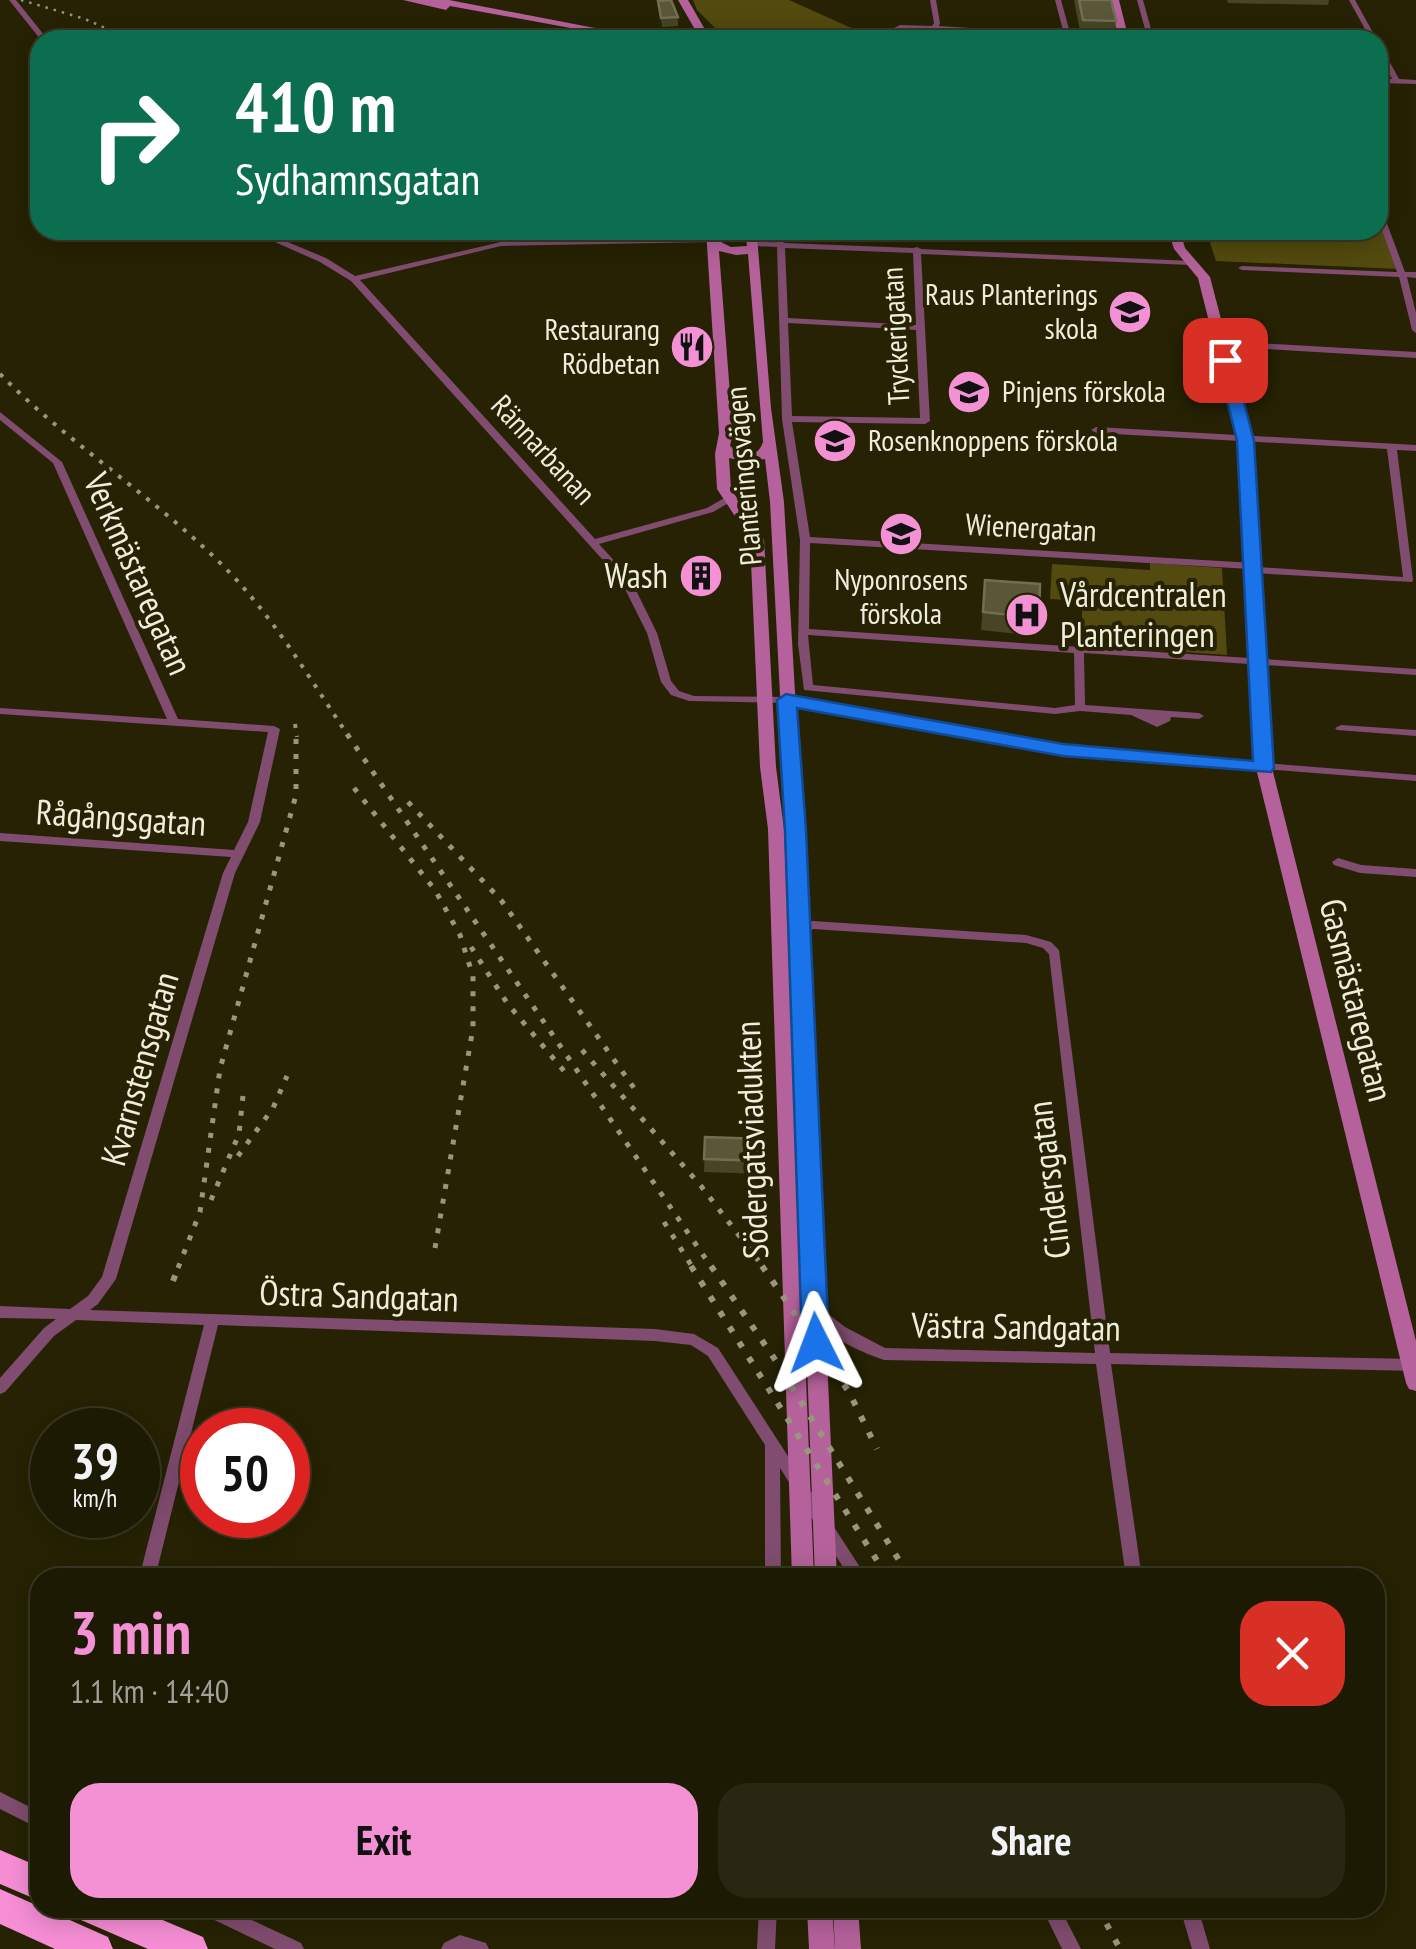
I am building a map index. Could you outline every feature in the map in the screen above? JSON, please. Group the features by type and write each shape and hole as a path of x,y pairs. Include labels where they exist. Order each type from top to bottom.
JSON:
{"highway":[{"path":"0,1867 30,1880"},
{"path":"0,1906 95,1949"},
{"path":"117,1918 190,1949"}],"main road":[{"path":"408,0 557,30"},
{"path":"434,0 598,30"},
{"path":"683,0 700,30"},
{"path":"1114,0 1122,30"},
{"name":"Planteringsvägen","path":"713,240 726,433 724,489 757,539 766,700"},
{"path":"721,240 739,252 751,240"},
{"name":"Planteringsvägen","path":"752,240 777,502 786,700"},
{"name":"Gasmästaregatan","path":"1177,240 1204,277 1246,441 1264,768 1415,1371"},
{"path":"723,447 736,458 759,458 766,453 769,443"},
{"name":"Södergatsviadukten","path":"766,700 768,766 786,829 825,1568"},
{"name":"Södergatsviadukten","path":"786,700 804,1568"},
{"path":"820,1918 821,1947"},
{"path":"846,1918 848,1949"}],"street":[{"path":"12,0 37,30"},
{"path":"934,0 934,28"},
{"path":"1058,0 1066,30"},
{"path":"1140,0 1148,30"},
{"path":"1352,0 1369,30"},
{"path":"892,30 961,30"},
{"path":"1388,65 1397,82"},
{"path":"1388,82 1416,82"},
{"path":"1388,237 1416,330"},
{"name":"Rännarbanan","path":"276,240 323,260 354,279 594,542 634,592 666,682 675,693 693,699 766,700"},
{"path":"354,279 521,242 576,240"},
{"path":"760,240 1191,263"},
{"path":"809,244 810,240"},
{"name":"Planteringsvägen","path":"782,243 787,420 805,540 804,680 808,688 1055,712 1080,708"},
{"name":"Tryckerigatan","path":"787,420 925,421 917,249"},
{"path":"1242,268 1416,275"},
{"path":"783,320 920,328"},
{"path":"1221,344 1416,354"},
{"name":"Verkmästaregatan","path":"0,414 57,462 174,722"},
{"path":"1096,430 1416,448"},
{"name":"Wienergatan","path":"805,540 1408,580 1392,449"},
{"name":"Planteringsvägen","path":"594,542 710,510 729,498"},
{"path":"805,632 1416,672"},
{"path":"1079,650 1080,708 1133,712 1156,724 1166,719 1166,714 1199,716"},
{"path":"766,700 786,700 1063,750 1416,778"},
{"path":"0,711 174,722"},
{"name":"Kvarnstensgatan","path":"0,1388 49,1332 93,1300 109,1280 228,874 254,822 274,730 174,722"},
{"path":"1340,728 1416,732"},
{"name":"Rågångsgatan","path":"0,836 239,854"},
{"path":"1338,862 1360,869 1416,874"},
{"name":"Cindersgatan","path":"786,949 796,930 812,924 1033,940 1055,953 1133,1568"},
{"name":"Västra Sandgatan","path":"786,949 804,1298 859,1345 884,1354 1104,1358 1415,1371"},
{"name":"Östra Sandgatan","path":"0,1312 694,1340 713,1352 772,1443"},
{"path":"150,1568 212,1321"},
{"path":"772,1443 773,1568"},
{"path":"772,1443 853,1568"},
{"path":"0,1800 30,1816"},
{"path":"229,1918 295,1949"},
{"path":"766,1949 768,1918"},
{"path":"1056,1918 1072,1949"},
{"path":"1192,1918 1201,1949"},
{"path":"450,1949 460,1944 480,1949"}],"shaded area":[{"path":"693,0 789,0 856,30 717,30 697,10"},
{"path":"1209,240 1386,240 1398,269 1216,261"},
{"path":"1150,563 1222,568 1227,655 1082,645 1082,601 1050,599 1052,564 1150,570"}],"building":[{"path":"671,0 678,17 661,18 658,1"},
{"path":"1079,0 1111,0 1116,21 1083,20"},
{"path":"985,580 1040,584 1039,618 983,612"},
{"path":"705,1137 764,1139 764,1161 704,1159"}],"railway":[{"path":"21,0 110,30"},
{"path":"0,374 232,575 279,633 349,737"},
{"path":"295,724 297,737"},
{"path":"178,1268 200,1212 220,1069 296,795 296,734"},
{"path":"347,734 712,1268"},
{"path":"354,788 435,890 460,935 473,976 473,1028 435,1248"},
{"path":"408,802 501,900 634,1088"},
{"path":"471,947 507,1003 564,1071"},
{"path":"582,1050 701,1186 764,1268"},
{"path":"238,1156 273,1108 287,1076"},
{"path":"211,1200 239,1134 244,1086"},
{"path":"664,1222 693,1268"},
{"path":"173,1281 179,1266"},
{"path":"691,1266 882,1568"},
{"path":"711,1266 774,1358 904,1568"},
{"path":"762,1266 849,1392 877,1449"},
{"path":"1103,1918 1120,1949"}],"place":[{"name":"Raus Planterings skola","path":"1130,312"},
{"name":"Restaurang Rödbetan","path":"692,347"},
{"name":"Pinjens förskola","path":"969,392"},
{"name":"Rosenknoppens förskola","path":"835,441"},
{"name":"Nyponrosens förskola","path":"901,534"},
{"name":"Wash","path":"701,576"},
{"name":"Vårdcentralen Planteringen","path":"1027,615"}],"route":[{"path":"816,1343 796,914 796,830 786,700 1063,750 1264,768 1246,441 1225,360"}]}
